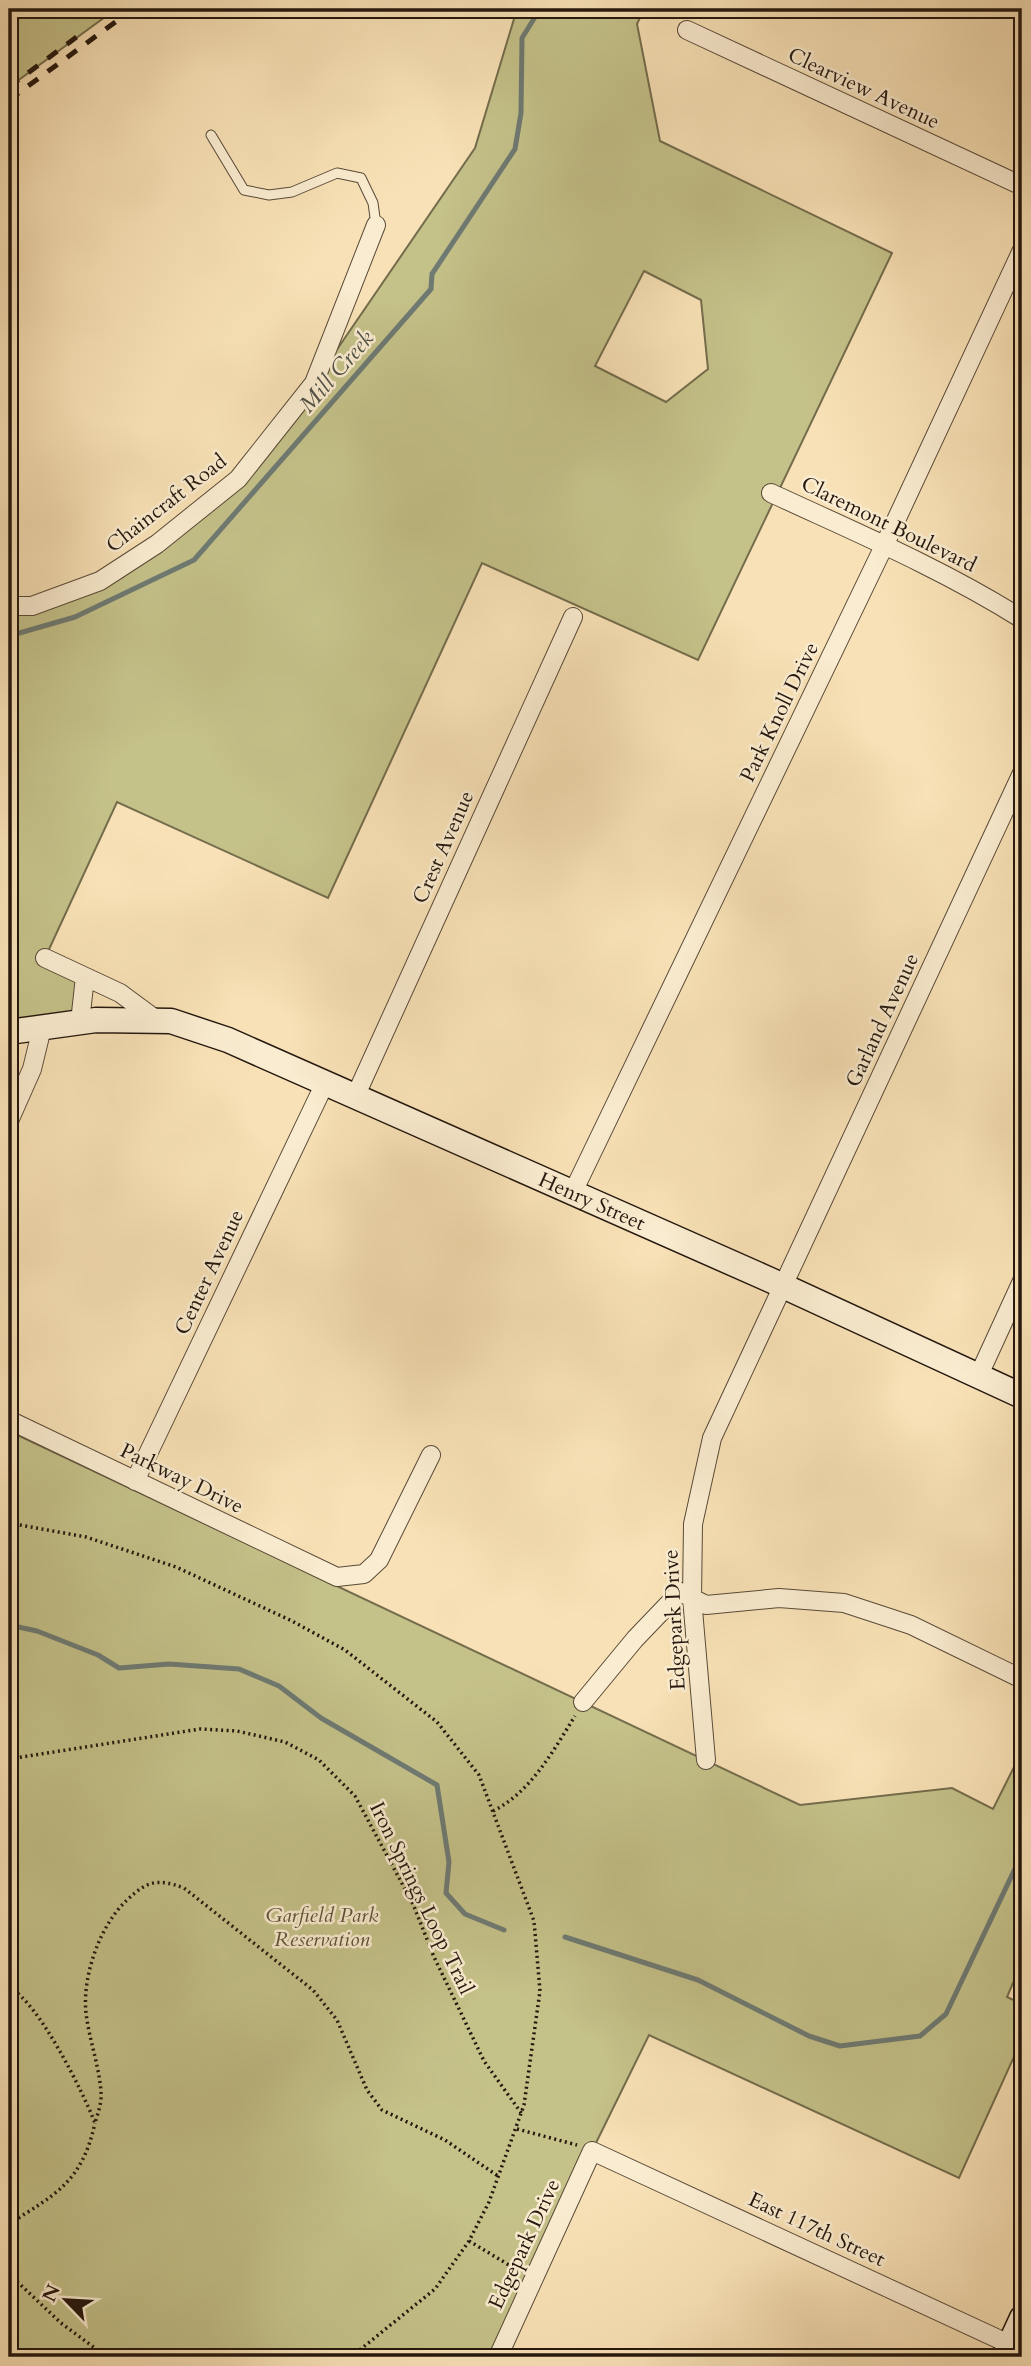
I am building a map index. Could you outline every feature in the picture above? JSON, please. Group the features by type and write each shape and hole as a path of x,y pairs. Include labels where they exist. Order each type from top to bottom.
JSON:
{"street":[{"name":"Clearview Avenue","path":"687,30 1022,186"},
{"name":"Chaincraft Road","path":"9,606 32,606 100,581 157,544 238,479 314,383 376,225"},
{"name":"Park Knoll Drive","path":"573,1192 884,546 1022,250"},
{"name":"Claremont Boulevard","path":"771,493 995,601 1022,619"},
{"name":"Crest Avenue","path":"355,1097 573,617"},
{"name":"Garland Avenue","path":"783,1286 1022,773"},
{"name":"Henry Street","path":"45,958 120,993 158,1021"},
{"path":"80,1022 85,977"},
{"name":"Henry Street","path":"9,1032 80,1022 170,1021 228,1040 783,1286 1022,1396"},
{"path":"9,1121 32,1069 42,1028"},
{"name":"Center Avenue","path":"135,1481 325,1083"},
{"path":"978,1377 1022,1281"},
{"name":"Edgepark Drive","path":"706,1760 692,1598 693,1524 712,1438 783,1286"},
{"name":"Parkway Drive","path":"9,1420 337,1577 364,1574 379,1560 431,1455"},
{"path":"583,1702 635,1639 680,1592 706,1605 779,1598 844,1603 911,1625 1022,1679"},
{"name":"Edgepark Drive","path":"498,2357 592,2151"},
{"name":"East 117th Street","path":"592,2151 1012,2350"},
{"path":"1012,2350 1022,2318"}],"lane":[{"path":"211,135 244,190 269,195 292,192 337,173 362,178 373,203 376,225"}],"path":[{"path":"9,1522 86,1537 176,1567 292,1621 345,1650 437,1722 479,1775 534,1921 540,1991 522,2114 489,2202 470,2241 435,2289 351,2357"},
{"path":"493,1811 509,1803 548,1760 583,1702"},
{"name":"Iron Springs Loop Trail","path":"9,1759 200,1729 237,1731 285,1742 319,1760 355,1796 413,1904 434,1957 484,2060 522,2114"},
{"path":"9,2224 69,2183 89,2152 102,2094 86,2012 86,1989 95,1952 117,1910 143,1885 166,1882 195,1896 313,1990 337,2020 367,2090 382,2110 445,2140 498,2176"},
{"path":"9,1987 21,1994 52,2040 83,2093 95,2123"},
{"path":"517,2129 549,2136 592,2151"},
{"path":"470,2241 487,2254 533,2278"},
{"path":"9,2274 61,2323 107,2357"}],"green space":[{"path":"9,9 116,9 9,87"},
{"path":"517,9 644,9 637,24 660,141 892,253 698,660 482,563 328,898 117,802 45,958 85,977 80,1022 9,1032 9,606 100,581 238,479 314,383 475,148","holes":["644,271 701,300 708,369 666,402 595,366"]},
{"name":"Garfield Park Reservation","path":"9,1431 800,1805 952,1788 993,1809 1022,1751 1022,1962 1007,1997 1022,2004 1022,2039 959,2178 649,2035 592,2151 498,2357 9,2357"}],"waterway":[{"name":"Mill Creek","path":"9,636 75,617 194,560 431,289 432,274 515,149 521,113 522,38 540,9"},
{"path":"9,1625 37,1631 98,1655 119,1668 169,1664 239,1669 279,1686 321,1718 437,1785 449,1862 446,1893 465,1914 504,1930"},
{"path":"565,1937 698,1980 809,2036 840,2046 920,2036 946,2014 1022,1854"}],"railway":[{"path":"9,100 133,9"},
{"path":"9,87 82,33"}]}
